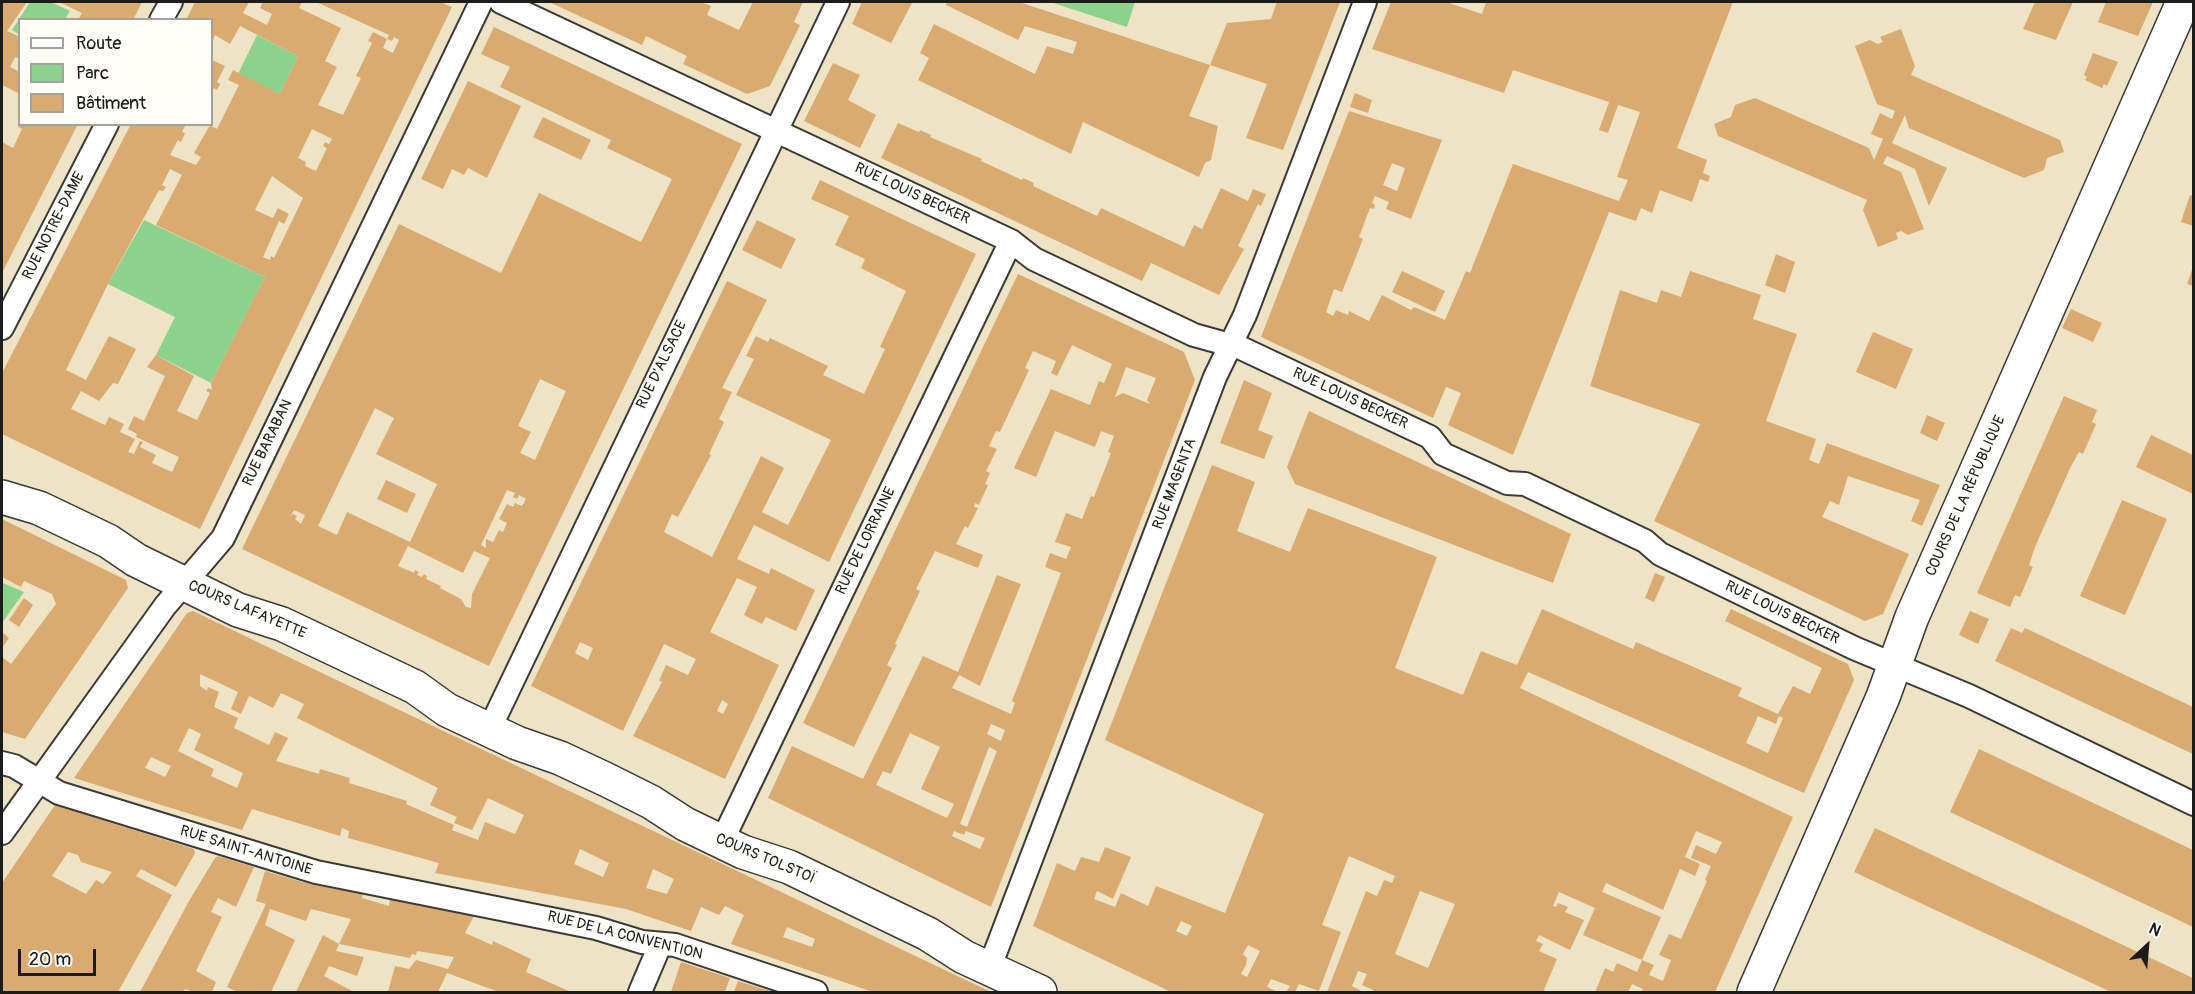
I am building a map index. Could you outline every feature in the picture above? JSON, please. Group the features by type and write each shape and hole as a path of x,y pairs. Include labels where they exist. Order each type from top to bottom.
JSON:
{"main road":[{"name":"COURS DE LA RÉPUBLIQUE","path":"1754,993 1896,665 1912,617 2183,2"},
{"name":"COURS LAFAYETTE","path":"2,497 39,508 108,541 136,560 194,572 238,610 282,624 405,682 447,710 489,730"},
{"name":"COURS TOLSTOÏ","path":"489,730 560,758 607,780 722,842 789,867 928,934 964,957 1040,993"}],"street":[{"path":"162,18 171,2"},
{"name":"RUE LOUIS BECKER","path":"501,2 1011,241 1034,259 1205,340 1241,348 1430,437 1443,454 1507,483 1525,484 1645,542 1660,554 1854,648 1961,692 2193,804"},
{"name":"RUE D'ALSACE","path":"489,730 838,2"},
{"name":"RUE MAGENTA","path":"989,969 1215,377 1245,315 1365,2"},
{"name":"RUE BARABAN","path":"2,833 38,779 194,572 223,538 478,8"},
{"name":"RUE NOTRE-DAME","path":"2,328 106,126"},
{"name":"RUE DE LORRAINE","path":"722,842 1011,241"},
{"name":"RUE SAINT-ANTOINE","path":"2,763 38,779 58,793 316,872 500,908"},
{"name":"RUE DE LA CONVENTION","path":"500,908 660,945 675,945 816,993"},
{"path":"640,993 660,945"}],"green space":[{"path":"30,2 51,2 70,11 66,18 20,18"},
{"path":"1050,2 1135,2 1127,27"},
{"path":"18,21 18,33 12,30"},
{"path":"257,35 298,56 280,94 238,74"},
{"path":"144,220 265,277 211,383 156,355 175,317 108,284"},
{"path":"3,583 24,592 2,623 2,585"}],"building":[{"path":"2,2 27,2 7,31 18,36 18,58 15,57 10,67 18,71 18,93 2,85"},
{"path":"59,2 142,2 134,18 79,18 82,13"},
{"path":"195,2 249,2 243,13 267,25 272,14 260,8 263,2 302,2 299,8 341,28 325,61 337,67 318,105 343,115 361,78 356,76 372,43 368,41 373,32 387,39 389,35 316,2 440,2 452,7 200,529 2,434 2,373 130,126 185,126 181,142 178,140 170,155 196,165 201,157 194,153 209,126 217,129 239,85 228,80 233,70 280,94 298,56 240,26 230,44 215,35 213,40 213,18 187,18","holes":["394,37 399,40 393,53 383,48 387,39 392,41","312,129 332,139 329,144 325,142 323,146 327,148 316,171 305,166 306,162 298,158","170,169 182,175 156,225 265,277 211,383 212,390 208,388 206,391 210,393 197,420 177,411 194,376 156,355 147,367 165,376 144,421 134,416 128,429 137,434 136,437 179,457 172,472 152,463 156,455 140,447 143,442 140,441 134,454 128,452 135,439 120,432 124,424 109,417 105,425 71,409 81,391 99,401 113,383 118,384 136,349 109,336 86,380 66,370 108,284 159,190 163,191 166,187 162,185","272,176 303,198 274,258 271,256 270,260 263,257 279,221 284,224 289,214 278,208 273,218 255,210"]},
{"path":"549,2 700,2 711,6 707,15 739,30 753,2 803,2 794,22 800,25 770,86 747,94 683,64 687,56 646,36 642,45"},
{"path":"862,2 912,3 891,43 852,24"},
{"path":"947,2 1019,2 1210,65 1189,116 1218,126 1211,160 1205,163 1199,177 1083,122 1071,154 918,80 929,58 920,53 934,24 1035,74 1047,46 1073,54 1077,42 1025,26 1018,40 946,5"},
{"path":"1277,2 1340,2 1283,150 1246,138 1267,84 1210,65 1227,23 1271,19"},
{"path":"1391,2 1446,2 1482,14 1486,2 1733,2 1677,148 1707,160 1703,173 1710,176 1708,182 1700,179 1692,202 1660,190 1652,213 1641,208 1636,221 1609,212 1513,455 1448,425 1461,393 1446,387 1433,418 1261,337 1349,111 1442,140 1411,219 1386,209 1389,202 1375,196 1372,203 1375,205 1374,209 1370,208 1359,237 1363,239 1342,292 1334,289 1326,312 1333,316 1336,310 1348,315 1349,311 1369,321 1382,295 1411,310 1414,307 1445,320 1466,271 1470,273 1513,164 1619,201 1628,180 1617,177 1640,112 1618,105 1608,133 1599,130 1609,102 1513,70 1504,93 1372,49","holes":["1392,163 1405,168 1397,191 1383,185"]},
{"path":"2035,2 2073,2 2056,40 2023,29"},
{"path":"2106,2 2153,2 2138,36 2098,22"},
{"path":"494,27 742,144 489,666 242,549 399,224 501,273 539,193 641,242 672,179 607,148 611,140 500,87 510,67 481,54","holes":["540,379 566,391 535,460 520,453 531,432 518,426","375,408 394,418 376,454 437,484 410,542 347,512 337,535 318,526","507,490 515,493 513,497 517,499 519,495 526,499 522,506 515,503 513,507 507,504 499,519 507,523 503,532 499,530 493,542 486,539 486,548 481,545","294,510 305,515 301,524 295,519 297,516 293,514 290,517","408,546 463,573 474,551 490,558 472,594 471,608 466,607 461,599 440,588 441,586 426,579 427,576 424,574 422,577 417,575 419,572 415,570 414,573 398,566"]},
{"path":"1901,29 1915,66 1911,75 2060,140 2064,152 2047,158 2044,170 2024,178 1909,128 1905,115 1892,143 1947,168 1929,206 1915,169 1887,156 1883,164 1901,172 1924,229 1908,235 1901,231 1896,233 1898,239 1878,247 1863,210 1867,200 1718,136 1714,124 1731,117 1735,105 1755,98 1869,148 1874,160 1883,139 1871,134 1880,113 1892,119 1895,111 1877,104 1855,46 1870,40 1878,44 1883,42 1880,37"},
{"path":"2093,53 2118,62 2107,86 2104,84 2102,88 2085,80 2087,77 2084,75"},
{"path":"213,60 225,66 217,82 220,84 217,90 214,88 213,90"},
{"path":"833,63 860,75 848,100 876,115 860,148 804,121"},
{"path":"468,81 521,106 487,178 468,168 464,175 452,169 443,189 421,179"},
{"path":"1355,93 1372,100 1368,113 1350,107"},
{"path":"543,117 591,140 581,160 533,137"},
{"path":"898,123 919,132 920,130 931,135 930,137 982,159 981,161 1022,180 1023,178 1034,183 1033,186 1097,216 1101,208 1184,247 1194,225 1202,229 1221,188 1248,201 1253,189 1266,194 1261,206 1258,204 1238,246 1244,249 1219,295 1151,263 1142,281 881,158"},
{"path":"77,126 2,273 2,142 13,148 22,129 18,127"},
{"path":"820,180 976,254 829,562 754,525 737,559 769,574 771,568 815,590 796,631 766,617 762,624 744,615 757,587 737,578 710,632 779,665 725,779 633,736 662,682 659,681 666,665 688,675 696,659 664,644 623,731 531,686 727,281 767,300 722,388 732,392 719,419 724,422 709,454 711,455 678,517 672,514 664,532 712,557 761,456 784,468 762,512 788,525 831,440 736,395 754,359 746,356 756,336 768,342 770,338 828,366 823,375 864,394 885,349 880,347 906,291 861,268 865,259 835,245 849,216 811,199","holes":["580,642 593,648 588,660 575,653","722,700 728,704 723,714 717,711"]},
{"path":"2190,195 2193,196 2193,226 2181,222"},
{"path":"757,220 796,239 781,269 742,250"},
{"path":"1776,254 1795,262 1785,293 1765,285"},
{"path":"2193,267 2193,286 2187,284"},
{"path":"1402,271 1445,291 1435,312 1392,292"},
{"path":"1690,271 1761,295 1753,319 1797,334 1766,421 1816,439 1809,460 1819,464 1827,443 1940,485 1922,526 1911,521 1920,500 1848,476 1839,505 1830,501 1822,517 1909,554 1883,614 1865,621 1654,521 1700,424 1590,386 1620,290 1657,303 1661,290 1681,297"},
{"path":"1018,274 1184,352 1195,380 991,907 768,798 792,746 863,779 923,656 958,672 997,575 1021,584 980,686 959,675 952,688 1011,714 1015,703 1012,701 1061,573 1045,567 1050,553 1066,559 1071,547 1055,542 1066,513 1082,519 1091,496 1094,497 1111,453 1108,452 1114,436 1101,431 1095,447 1055,431 1036,477 1014,468 1051,389 1090,405 1099,381 1104,383 1112,364 1072,345 1057,376 1051,373 1056,361 1033,351 1025,368 1029,370 1000,432 996,431 989,446 997,449 986,471 990,473 985,484 988,485 979,505 975,503 974,507 978,508 968,528 965,526 956,544 983,555 978,568 935,551 916,589 920,591 887,665 892,668 854,747 803,723","holes":["1126,367 1156,378 1147,400 1150,404 1123,393 1115,397","991,724 1005,730 1001,741 987,734","910,733 940,747 921,789 954,804 947,818 876,785 883,771 891,774","989,747 997,751 967,827 960,824","954,831 964,835 966,831 985,838 980,849 952,836"]},
{"path":"2071,309 2102,323 2093,342 2062,328"},
{"path":"1873,332 1913,349 1896,389 1856,372"},
{"path":"1244,380 1272,393 1258,430 1273,436 1264,459 1220,443"},
{"path":"2064,396 2097,410 2092,422 2096,424 2083,454 2079,452 2070,468 2035,547 2029,565 2033,567 2020,597 2015,595 2010,607 1977,593"},
{"path":"1309,411 1571,534 1553,583 1295,484 1287,467"},
{"path":"1927,415 1945,423 1937,441 1920,433"},
{"path":"2151,435 2193,455 2193,494 2136,467"},
{"path":"1212,465 1255,482 1237,531 1290,552 1308,508 1437,557 1395,668 1463,695 1481,651 1517,665 1542,609 1633,649 1636,642 1742,688 1738,696 1778,714 1793,686 1810,694 1822,668 1725,621 1731,609 1848,664 1854,680 1804,793 1528,672 1520,688 1793,817 1715,992 1641,992 1643,989 1632,984 1628,992 1595,992 1605,968 1613,972 1617,963 1637,972 1642,960 1583,935 1595,908 1559,892 1553,906 1556,907 1558,903 1568,907 1565,912 1584,920 1570,950 1539,935 1536,941 1543,944 1539,951 1557,959 1543,992 1373,992 1362,985 1367,974 1358,971 1352,986 1363,992 1327,992 1366,891 1377,896 1384,880 1392,883 1395,876 1349,856 1322,925 1341,932 1319,991 1299,984 1295,992 1286,992 1290,986 1271,979 1267,987 1278,992 1171,992 1033,926 1057,863 1075,871 1081,857 1099,862 1105,847 1131,857 1113,899 1097,891 1094,899 1115,907 1121,893 1148,906 1156,886 1225,913 1264,814 1105,740","holes":["1758,716 1776,724 1779,716 1783,718 1768,753 1746,743","1696,831 1722,842 1716,854 1696,845 1691,858 1711,866 1705,880 1707,881 1681,939 1669,934 1659,955 1671,960 1663,981 1649,975 1654,965 1642,960 1661,917 1602,892 1606,883 1663,910 1680,869 1695,876 1700,864 1685,857","1420,891 1455,904 1428,968 1395,954","1181,921 1192,926 1187,936 1176,931","1248,945 1260,951 1247,977 1241,974 1247,958 1243,954"]},
{"path":"386,480 416,494 407,513 377,499"},
{"path":"2122,500 2167,519 2125,615 2080,596"},
{"path":"2,519 126,580 128,588 25,739 2,732 2,657 11,664 56,604 52,594 24,581 21,587 2,577"},
{"path":"1655,573 1665,577 1654,602 1645,598"},
{"path":"24,598 33,605 19,627 9,620"},
{"path":"193,611 991,992 873,992 731,944 744,915 725,906 719,915 701,907 691,931 626,909 435,873 439,863 348,838 349,831 342,828 340,836 252,809 242,830 74,778 187,613","holes":["200,674 238,692 231,709 241,714 249,696 273,708 281,693 304,704 297,718 438,788 430,805 457,817 454,823 472,830 488,798 524,815 515,834 485,822 478,840 452,830 454,825 406,804 407,801 349,783 350,778 320,769 319,774 276,761 288,738 275,732 269,745 234,728 238,718 214,707 219,692 208,687 207,691 200,686","189,728 201,734 194,750 243,773 237,788 211,776 214,769 178,751","151,757 171,766 165,777 145,768","580,849 609,863 603,877 574,864","653,869 674,879 667,894 646,888","787,927 815,939 812,947 783,937"]},
{"path":"1970,611 1989,619 1978,644 1959,635"},
{"path":"2011,628 2022,633 2025,628 2193,707 2193,754 1995,661"},
{"path":"2,632 9,638 2,648"},
{"path":"1979,749 2193,850 2193,927 1950,812"},
{"path":"55,805 194,849 195,853 176,887 141,869 136,876 172,895 118,992 2,992 2,883","holes":["68,852 78,855 81,862 112,872 103,884 96,880 86,894 52,876"]},
{"path":"1875,828 2193,978 2193,992 2111,992 1854,872"},
{"path":"218,856 254,867 236,907 218,898 211,912 222,917 196,971 216,982 212,992 193,992 185,989 183,992 140,992 189,901"},
{"path":"265,871 309,884 363,894 362,898 389,906 390,899 475,914 465,933 492,945 493,941 531,959 526,972 571,992 499,992 447,973 438,992 388,992 395,966 409,969 416,960 448,969 454,957 417,951 416,955 412,954 410,958 339,944 351,919 311,909 306,921 270,909 265,925 295,940 271,992 237,992 227,987 266,904 256,901"},
{"path":"323,935 339,944 336,951 364,957 357,976 329,966 324,976 354,992 296,992"},
{"path":"681,962 730,978 725,992 671,992"},
{"path":"738,981 773,992 734,992"}]}
